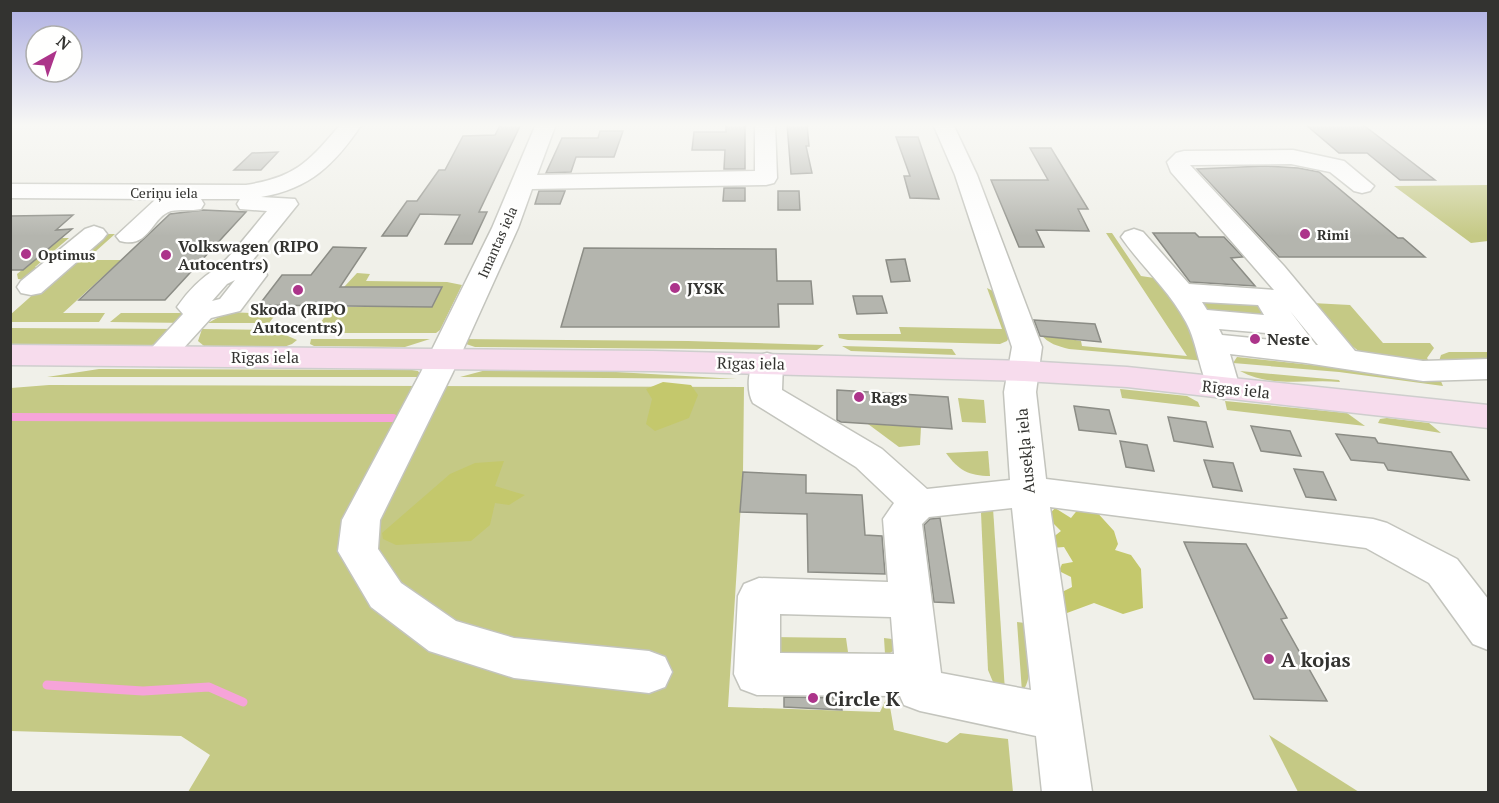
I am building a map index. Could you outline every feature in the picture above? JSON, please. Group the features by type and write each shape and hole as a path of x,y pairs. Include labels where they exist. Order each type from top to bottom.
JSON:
{"main road":[{"name":"Rīgas iela","path":"10,355 767,363 1024,371 1127,377 1488,417"}],"street":[{"name":"Ceriņu iela","path":"10,191 246,192 291,183 313,170 320,161"},
{"name":"Imantas iela","path":"531,161 505,228 443,358 361,520 358,551 386,596 444,637 514,658 650,672"},
{"path":"523,182 766,178 766,161"},
{"name":"Ausekļa iela","path":"960,161 1027,347 1020,392 1029,492 1067,792"},
{"path":"1179,161 1179,167 1292,313 1306,352"},
{"path":"1306,161 1336,166 1362,186"},
{"path":"129,236 164,204 286,204 229,272 224,272 191,307 201,312 159,356"},
{"path":"10,305 21,287 94,234"},
{"path":"1134,237 1181,292 1205,330 1224,388"},
{"path":"1181,292 1267,297 1292,313 1346,360"},
{"path":"1205,330 1292,313"},
{"path":"1205,330 1346,360 1423,371 1488,369"},
{"path":"767,363 765,395 869,458 919,504"},
{"path":"1057,718 920,690 902,519 919,504 1029,492 1063,493 1128,504 1373,534 1443,571 1488,631"},
{"path":"910,600 759,596 756,674 918,675"}],"green space":[{"path":"1488,185 1488,241 1471,243 1394,186"},
{"path":"1106,233 1112,233 1141,276 1161,279 1190,316 1206,361 1069,349 1057,346 1041,334 1081,341 1082,346 1187,356"},
{"path":"101,234 115,234 86,260 121,260 63,313 105,313 99,322 11,322 10,315"},
{"path":"62,238 69,238 35,267 41,268 25,280 18,279 17,274"},
{"path":"357,273 370,274 366,281 447,282 462,285 440,330 436,333 314,333 344,287","holes":["359,287 442,287 432,307 347,307"]},
{"path":"987,288 993,291 1010,335 1007,341 1000,344 839,338 838,334 901,334 899,327 1002,329"},
{"path":"1199,299 1259,302 1274,318 1204,310"},
{"path":"1312,303 1350,305 1383,343 1430,343 1434,348 1427,358 1431,364 1365,356 1347,342"},
{"path":"228,312 276,314 269,323 208,323"},
{"path":"121,313 184,313 188,323 110,322"},
{"path":"11,328 182,329 158,344 145,346 11,347"},
{"path":"202,329 274,330 297,340 284,347 204,346 198,341"},
{"path":"311,339 430,339 405,347 314,346 310,344"},
{"path":"462,339 824,345 817,350 475,347 466,344"},
{"path":"842,346 952,349 956,355 851,351"},
{"path":"1449,352 1488,352 1488,360 1439,361 1441,355"},
{"path":"1237,357 1440,379 1443,386 1339,372 1233,363"},
{"path":"99,369 412,370 418,371 422,377 47,377"},
{"path":"490,369 582,370 737,379 460,377"},
{"path":"1240,371 1339,380 1340,382 1277,381"},
{"path":"663,382 691,385 698,395 689,418 655,431 646,424 652,399 646,389"},
{"path":"49,385 744,387 743,472 728,707 880,712 888,695 894,730 947,743 960,733 1008,739 1013,792 188,792 210,755 181,736 11,731 11,388"},
{"path":"1120,389 1187,396 1198,402 1200,407 1122,398"},
{"path":"958,398 984,400 986,423 962,422"},
{"path":"1225,401 1347,413 1365,426 1227,410"},
{"path":"1380,419 1429,423 1441,433 1378,423"},
{"path":"868,424 921,427 920,445 899,447"},
{"path":"988,451 990,476 965,471 946,453"},
{"path":"504,461 495,486 525,495 509,505 495,503 490,525 471,541 396,545 383,539 382,533 450,474 475,463"},
{"path":"986,508 993,508 1005,691 993,682 988,670 981,513"},
{"path":"1055,508 1071,518 1079,508 1094,509 1114,531 1118,544 1115,550 1131,555 1141,569 1143,608 1123,614 1094,603 1067,613 1058,594 1072,587 1071,577 1059,571 1062,564 1073,562 1064,547 1051,548 1052,538 1061,531 1047,517"},
{"path":"1017,622 1025,623 1029,659 1029,677 1022,692"},
{"path":"771,637 846,638 848,652 885,654 884,638 896,642 893,651 881,659 783,657 775,651"},
{"path":"1269,735 1359,792 1298,792"}],"building":[{"path":"243,161 269,161 261,170 234,170"},
{"path":"450,161 503,161 479,212 487,212 472,244 445,244 460,215 420,214 407,236 382,236 407,201 417,201 439,170 445,170"},
{"path":"551,161 575,161 571,172 546,173"},
{"path":"724,161 745,161 745,169 724,169"},
{"path":"790,161 809,161 812,173 791,174"},
{"path":"905,161 926,161 939,199 910,198 904,176 910,176"},
{"path":"1038,161 1059,161 1088,209 1078,209 1089,231 1036,230 1044,247 1019,247 991,180 1048,180"},
{"path":"1377,161 1411,161 1435,180 1400,180"},
{"path":"1265,166 1319,172 1398,238 1403,238 1425,257 1279,257 1197,169"},
{"path":"724,188 745,188 745,201 723,201"},
{"path":"539,191 565,191 560,204 535,204"},
{"path":"778,191 799,191 800,210 778,210"},
{"name":"Volkswagen (RIPO Autocentrs)","path":"203,210 246,212 165,300 79,300 170,214"},
{"name":"Optimus","path":"73,215 56,230 72,229 23,270 10,270 10,216"},
{"path":"1153,233 1195,233 1199,237 1224,237 1243,257 1231,258 1255,286 1190,282"},
{"path":"333,247 366,248 340,287 442,287 432,307 259,305 282,275 311,275"},
{"name":"JYSK","path":"584,248 776,249 777,281 811,281 813,304 778,304 779,327 561,327"},
{"path":"905,259 910,281 891,282 886,260"},
{"path":"853,296 882,296 887,313 857,314"},
{"path":"1034,320 1095,324 1101,342 1040,336"},
{"path":"837,390 948,397 952,429 841,422 837,420"},
{"path":"1074,406 1109,410 1116,434 1079,430"},
{"path":"1168,417 1206,422 1213,447 1174,441"},
{"path":"1251,426 1290,431 1301,456 1261,451"},
{"path":"1336,434 1375,438 1378,443 1451,452 1469,480 1388,470 1384,463 1351,460"},
{"path":"1120,441 1147,445 1154,471 1126,467"},
{"path":"1204,460 1233,463 1242,491 1213,487"},
{"path":"1294,469 1323,472 1336,500 1306,497"},
{"path":"743,472 806,475 806,493 862,495 865,535 882,536 885,574 808,572 807,514 740,512"},
{"path":"940,518 954,603 934,602 924,525 930,519"},
{"name":"A kojas","path":"1184,542 1246,544 1287,618 1281,619 1327,701 1254,699"},
{"path":"784,697 841,698 842,710 784,707"}],"waterway":[{"path":"10,417 393,418"},
{"path":"47,685 143,691 209,687 243,702"}],"place":[{"name":"Rimi","path":"1305,234"},
{"name":"Optimus","path":"26,254"},
{"name":"Volkswagen (RIPO Autocentrs)","path":"166,255"},
{"name":"JYSK","path":"675,288"},
{"name":"Skoda (RIPO Autocentrs)","path":"298,290"},
{"name":"Neste","path":"1255,339"},
{"name":"Rags","path":"859,397"},
{"name":"A kojas","path":"1269,659"},
{"name":"Circle K","path":"813,698"}]}
